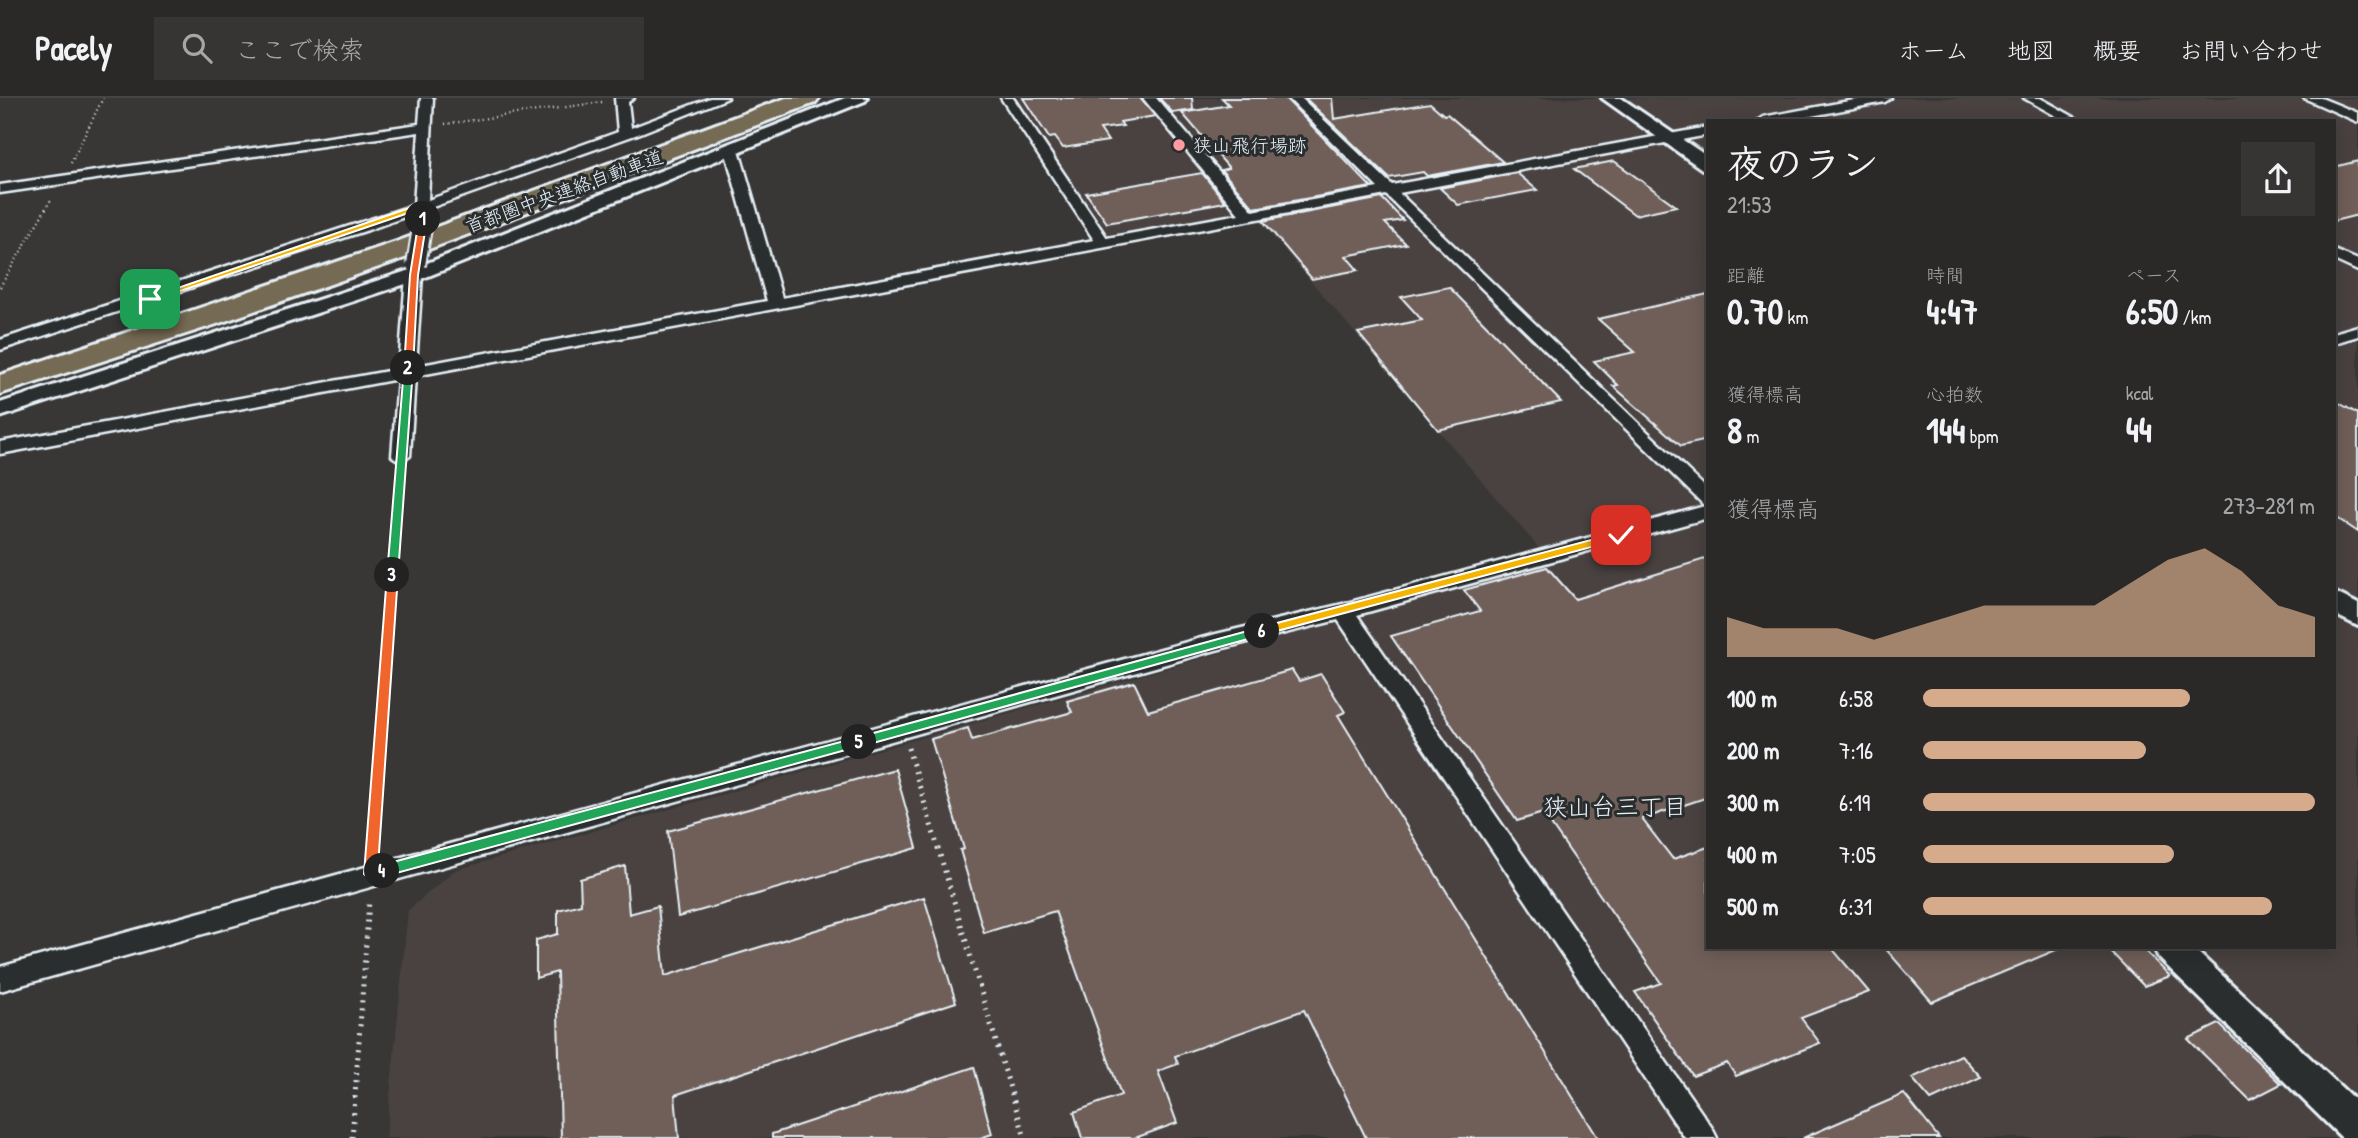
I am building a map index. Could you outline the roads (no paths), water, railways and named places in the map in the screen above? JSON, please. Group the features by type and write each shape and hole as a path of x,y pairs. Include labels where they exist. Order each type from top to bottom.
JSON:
{"highway":[{"name":"首都圏中央連絡自動車道","path":"0,368 341,258 580,172 771,98"},
{"name":"首都圏中央連絡自動車道","path":"0,385 354,269 596,180 807,98"}],"street":[{"path":"401,456 415,270 423,208 427,98"},
{"path":"0,345 150,299 423,208 720,98"},
{"path":"0,410 415,270 732,150 859,98"},
{"path":"1007,98 1103,243"},
{"path":"1149,98 1249,216"},
{"path":"1294,98 1706,499"},
{"path":"1610,98 1706,164"},
{"path":"1820,98 1856,119"},
{"path":"1773,119 1885,98"},
{"path":"2030,98 2071,119"},
{"path":"2310,98 2358,118"},
{"path":"624,99 625,133"},
{"path":"0,188 425,127"},
{"path":"0,448 1706,131"},
{"path":"732,150 776,303"},
{"path":"2336,255 2358,266"},
{"path":"2336,337 2358,331"},
{"path":"0,979 371,874 1216,642 1343,611 1706,513"},
{"path":"2336,602 2358,617"},
{"path":"1343,611 1702,1138"},
{"path":"2173,949 2358,1129 2344,1138"}],"place":[{"name":"狭山飛行場跡","path":"1179,145"}],"district":[{"name":"狭山台三丁目","path":"1615,806"}]}
